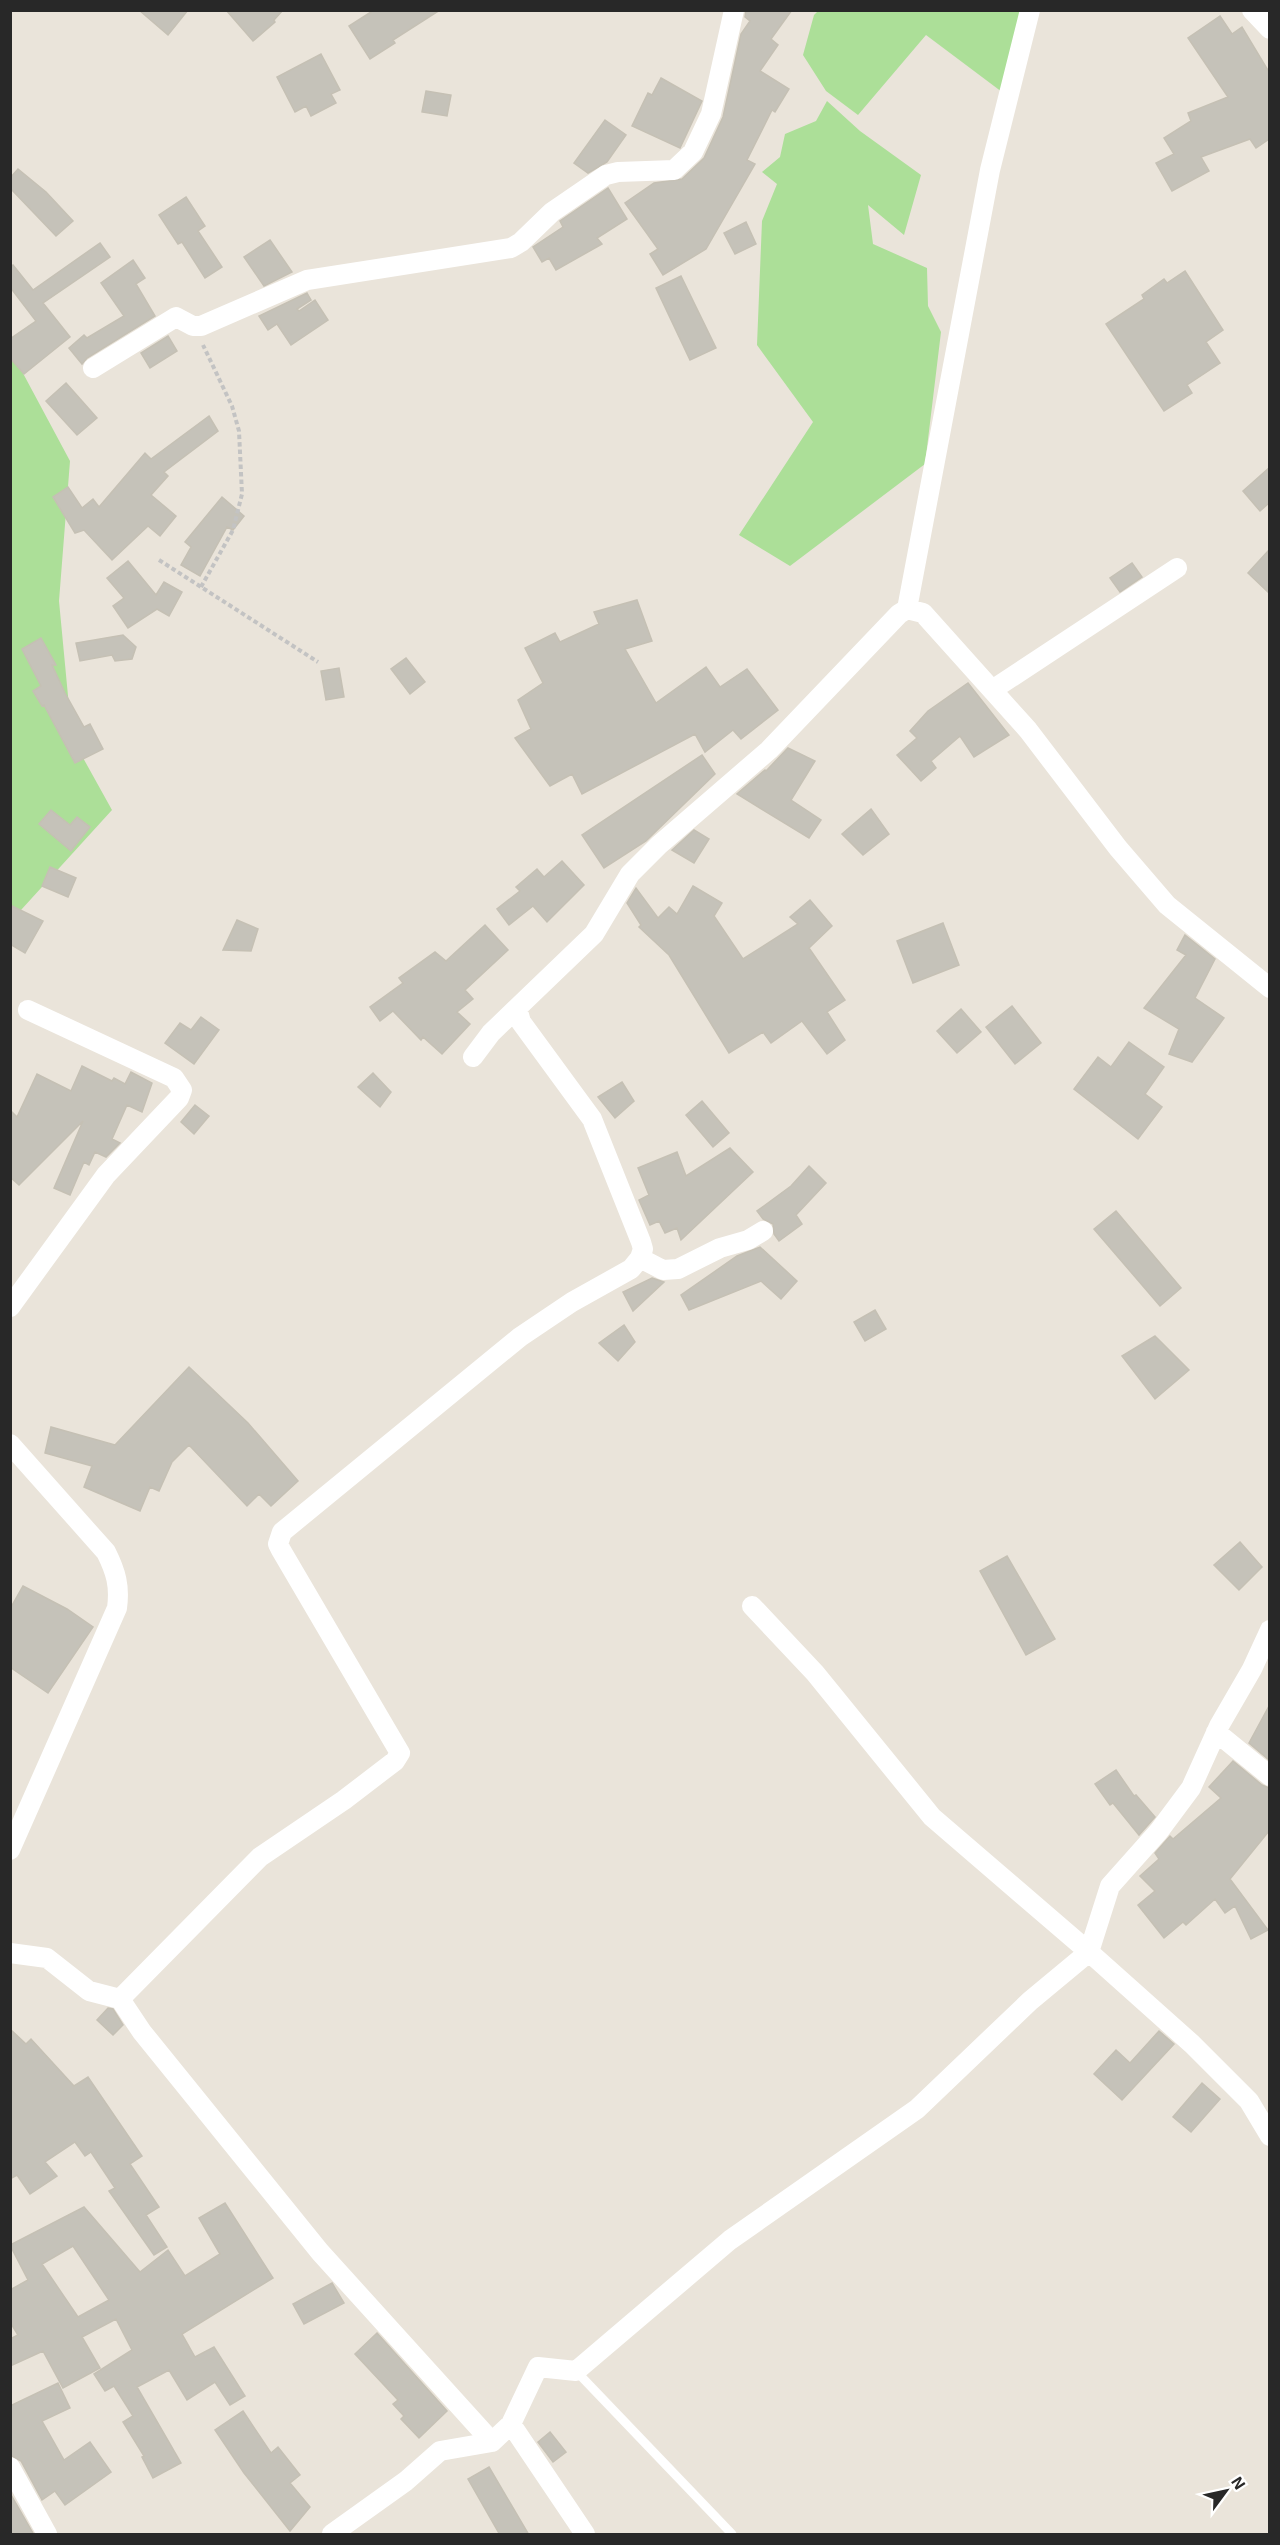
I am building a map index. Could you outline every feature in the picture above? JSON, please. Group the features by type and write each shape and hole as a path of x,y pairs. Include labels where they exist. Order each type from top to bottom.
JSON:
{"street":[{"path":"93,368 172,318 180,317 197,327 307,280 511,248 521,242 552,212 606,175 618,172 674,170 693,152 711,114 734,10"},
{"path":"907,609 990,170 1030,10"},
{"path":"1252,10 1269,29"},
{"path":"992,690 1177,568"},
{"path":"473,1057 491,1033 594,934 630,874 659,845 769,750 899,614 907,609 923,613 1028,730 1119,848 1167,905 1269,988"},
{"path":"120,1999 256,1860 344,1800 395,1761 400,1753 280,1546 282,1532 520,1337 572,1302 625,1273 640,1258 642,1242 592,1119 521,1022 517,1008"},
{"path":"10,1307 106,1175 179,1098 182,1090 174,1078 28,1010"},
{"path":"640,1258 663,1270 678,1269 720,1248 748,1240 763,1231"},
{"path":"10,1444 106,1552 115,1569 120,1589 117,1608 10,1850"},
{"path":"752,1606 815,1672 932,1817 1192,2044 1240,2091 1269,2136"},
{"path":"332,2535 440,2451 492,2442 511,2424 538,2367 576,2371 730,2240 917,2109 1030,2001 1089,1952 1110,1886 1159,1831 1191,1788 1216,1732 1252,1669 1263,1663 1269,1630"},
{"path":"1216,1732 1269,1776"},
{"path":"10,1953 47,1958 89,1991 120,1999 142,2032 320,2252 492,2442"},
{"path":"511,2424 585,2535"},
{"path":"10,2467 47,2535"}],"lane":[{"path":"576,2371 732,2535"}],"path":[{"path":"197,327 232,405 239,431 242,466 242,494 233,530 201,587"},
{"path":"159,560 318,662"}],"green space":[{"path":"818,11 1028,11 1002,92 926,35 858,115 826,91 803,55 814,15"},
{"path":"827,101 860,131 921,175 904,235 868,205 873,244 927,268 928,306 941,332 925,464 790,566 739,535 813,422 757,345 762,221 777,184 762,172 780,157 785,134 816,121"},
{"path":"10,349 70,461 59,601 72,738 112,810 11,921"}],"building":[{"path":"139,10 188,10 168,35"},
{"path":"226,10 283,10 274,20 275,22 253,41"},
{"path":"374,10 440,10 393,40 395,43 370,59 349,26"},
{"path":"746,10 792,10 771,39 778,45 760,71 789,89 775,112 772,110 747,160 755,164 706,249 663,275 650,254 658,249 625,203 654,183 682,179 704,158 723,117 741,34 750,21 745,17"},
{"path":"1220,16 1232,34 1242,27 1269,72 1269,139 1256,148 1250,139 1201,157 1209,171 1172,191 1156,163 1174,154 1164,138 1191,121 1188,113 1228,97 1188,38"},
{"path":"321,54 340,90 331,94 336,103 311,116 306,106 295,112 277,77"},
{"path":"661,78 702,101 680,148 632,126 648,93 652,95"},
{"path":"426,91 451,95 447,116 422,112"},
{"path":"605,120 626,135 607,162 588,173 574,163"},
{"path":"18,169 46,192 73,221 56,236 10,188 10,178"},
{"path":"608,188 627,219 597,238 602,244 556,270 549,258 542,262 533,247 563,227 560,221"},
{"path":"186,197 205,226 198,231 222,267 205,278 182,242 178,244 159,215"},
{"path":"746,222 756,244 735,254 724,233"},
{"path":"270,240 292,272 264,286 244,257"},
{"path":"100,243 110,257 43,303 70,337 24,374 10,358 10,339 36,321 10,287 10,267 13,265 33,290"},
{"path":"133,260 145,278 136,284 155,316 87,358 82,364 69,348 84,335 87,338 124,316 101,283"},
{"path":"1185,271 1223,330 1206,342 1220,363 1187,385 1192,393 1164,411 1106,324 1144,299 1142,295 1164,279 1167,283"},
{"path":"681,276 716,348 690,360 656,288"},
{"path":"307,293 311,300 297,309 299,311 315,300 328,320 291,345 277,324 268,330 259,316"},
{"path":"168,336 177,351 150,368 141,353"},
{"path":"66,383 97,418 77,435 46,401"},
{"path":"209,416 218,431 164,472 168,476 151,495 176,516 160,536 148,526 112,560 84,530 75,533 53,497 68,487 82,508 93,499 99,507 145,453 151,459"},
{"path":"1269,468 1269,503 1260,511 1243,491"},
{"path":"222,497 244,516 233,530 227,527 200,576 181,565 191,547 185,542"},
{"path":"1269,550 1269,593 1248,573"},
{"path":"128,561 156,595 164,582 182,592 169,616 157,609 128,628 113,606 124,598 107,578"},
{"path":"1132,563 1142,577 1120,592 1110,578"},
{"path":"637,600 652,641 625,649 656,703 706,667 720,687 747,669 778,710 741,739 733,730 705,752 695,734 582,794 572,774 550,786 515,738 531,729 518,700 543,683 525,648 555,633 560,642 599,624 594,612"},
{"path":"123,635 136,647 132,659 115,661 112,655 80,661 76,643"},
{"path":"41,638 56,665 52,665 65,693 84,727 90,724 103,749 75,763 44,705 42,706 33,691 41,686 22,649"},
{"path":"406,658 425,682 410,694 391,669"},
{"path":"339,668 344,697 326,700 321,671"},
{"path":"968,683 1009,735 974,757 960,736 931,761 936,768 921,781 897,755 917,738 910,731 928,711"},
{"path":"788,748 815,761 791,800 821,820 809,838 737,794 766,771"},
{"path":"702,755 715,774 646,841 604,868 582,835"},
{"path":"871,809 889,834 863,855 842,834"},
{"path":"51,810 70,825 77,817 90,827 71,851 39,824"},
{"path":"694,830 709,839 694,863 672,850"},
{"path":"562,861 584,885 547,922 533,906 509,925 497,909 520,891 516,887 537,869 544,877"},
{"path":"50,867 76,878 68,897 42,886"},
{"path":"693,886 722,903 714,916 743,959 798,924 790,917 810,900 832,926 809,948 845,1000 827,1012 845,1040 827,1054 802,1021 771,1043 763,1032 729,1053 669,955 639,927 641,925 627,903 636,888 658,918 669,907 677,914"},
{"path":"10,905 43,921 25,953 10,944"},
{"path":"237,920 258,929 251,951 223,950"},
{"path":"943,923 959,965 913,983 897,941"},
{"path":"485,925 508,950 465,990 473,999 457,1012 470,1024 442,1054 423,1037 421,1040 393,1011 380,1021 370,1007 403,983 399,978 435,952 446,961"},
{"path":"1185,935 1215,959 1195,998 1224,1018 1192,1062 1169,1054 1179,1029 1144,1008 1186,955 1177,950"},
{"path":"1012,1006 1041,1043 1015,1064 986,1027"},
{"path":"961,1009 981,1032 957,1053 937,1031"},
{"path":"201,1017 219,1030 194,1064 165,1043 180,1023 191,1030"},
{"path":"1129,1042 1164,1067 1145,1094 1162,1107 1138,1139 1074,1089 1098,1057 1111,1067"},
{"path":"82,1066 112,1081 114,1078 125,1084 131,1072 152,1083 142,1112 127,1105 112,1139 120,1143 106,1157 95,1152 89,1165 84,1162 70,1195 54,1188 83,1121 19,1185 10,1177 10,1110 17,1117 37,1074 71,1091"},
{"path":"373,1073 391,1092 380,1107 358,1087"},
{"path":"622,1082 634,1101 615,1118 598,1097"},
{"path":"702,1101 729,1133 713,1147 686,1115"},
{"path":"195,1105 209,1116 194,1134 181,1122"},
{"path":"730,1148 753,1172 681,1240 677,1228 665,1233 659,1221 650,1225 639,1200 649,1195 638,1168 677,1152 686,1176"},
{"path":"809,1166 826,1183 796,1215 802,1224 779,1241 774,1234 773,1224 763,1219 757,1211 791,1186"},
{"path":"1116,1211 1181,1288 1160,1306 1094,1229"},
{"path":"760,1247 797,1281 781,1299 761,1281 689,1310 681,1295 737,1256"},
{"path":"652,1278 664,1282 633,1311 623,1292"},
{"path":"875,1310 886,1329 865,1341 854,1322"},
{"path":"624,1325 635,1342 618,1361 599,1343"},
{"path":"1155,1336 1189,1370 1155,1399 1122,1356"},
{"path":"189,1367 248,1423 298,1481 271,1506 259,1494 247,1506 189,1445 172,1462 159,1491 150,1487 140,1511 84,1487 92,1466 45,1453 51,1427 115,1445"},
{"path":"1240,1542 1262,1567 1239,1590 1214,1565"},
{"path":"1007,1556 1055,1639 1026,1655 980,1571"},
{"path":"23,1586 67,1609 93,1627 48,1693 10,1667 10,1609"},
{"path":"1269,1706 1269,1760 1249,1743"},
{"path":"1233,1761 1262,1785 1269,1788 1269,1831 1230,1879 1268,1930 1251,1939 1235,1906 1225,1913 1215,1899 1186,1925 1183,1922 1164,1938 1138,1905 1155,1891 1140,1876 1159,1859 1155,1853 1170,1836 1173,1839 1221,1798 1209,1787"},
{"path":"1116,1770 1134,1796 1136,1795 1155,1817 1139,1835 1113,1803 1110,1805 1095,1784"},
{"path":"108,2008 113,2009 123,2025 113,2035 97,2020"},
{"path":"10,2029 26,2044 31,2039 74,2086 88,2077 142,2156 130,2164 159,2207 146,2215 167,2247 154,2255 109,2191 115,2188 91,2152 85,2156 75,2142 45,2162 57,2176 30,2194 17,2175 10,2179"},
{"path":"1159,2031 1174,2044 1122,2100 1094,2074 1116,2050 1130,2063"},
{"path":"1202,2083 1220,2099 1191,2132 1173,2117"},
{"path":"225,2203 273,2278 182,2334 195,2357 214,2347 245,2396 230,2405 215,2382 187,2400 169,2370 137,2387 181,2463 153,2478 142,2457 144,2456 123,2422 133,2416 114,2386 105,2391 94,2374 132,2350 116,2319 82,2337 100,2368 63,2388 43,2351 10,2366 10,2339 18,2335 10,2322 10,2290 28,2280 10,2245 84,2207 140,2272 168,2250 185,2276 220,2254 199,2218","holes":["73,2246 109,2300 78,2317 42,2264"]},
{"path":"332,2283 344,2303 304,2324 293,2304"},
{"path":"377,2333 447,2411 419,2438 401,2419 404,2416 393,2404 398,2400 355,2354"},
{"path":"58,2383 70,2408 42,2421 64,2460 90,2442 111,2472 65,2505 55,2491 42,2500 21,2461 10,2455 10,2406"},
{"path":"243,2411 271,2453 278,2447 300,2475 290,2483 310,2507 290,2531 244,2473 215,2430"},
{"path":"550,2432 566,2452 553,2462 538,2442"},
{"path":"489,2467 529,2535 500,2535 468,2479"},
{"path":"10,2493 34,2535 10,2535"}]}
